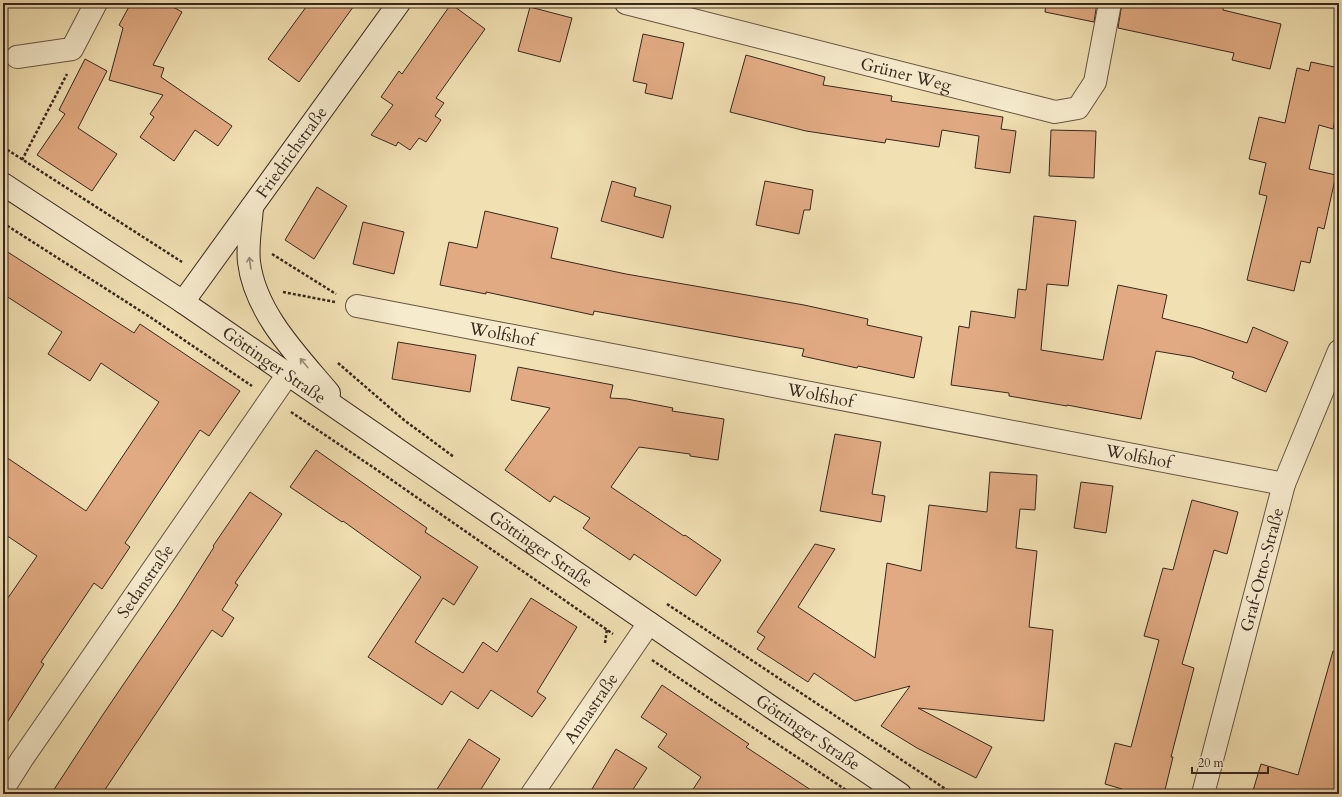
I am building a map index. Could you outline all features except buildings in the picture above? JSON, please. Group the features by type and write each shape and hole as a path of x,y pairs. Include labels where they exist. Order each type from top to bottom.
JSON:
{"street":[{"path":"17,57 72,48 96,3"},
{"name":"Friedrichstraße","path":"183,302 399,3"},
{"name":"Grüner Weg","path":"626,3 1055,112 1078,108 1095,82 1110,3"},
{"name":"Göttinger Straße","path":"3,184 183,302 900,794"},
{"path":"252,208 249,240 249,262 260,301 286,342 347,415"},
{"name":"Wolfshof","path":"357,306 1284,484"},
{"name":"Graf-Otto-Straße","path":"1203,794 1284,484 1339,351"},
{"name":"Sedanstraße","path":"3,789 26,753 288,374"},
{"name":"Annastraße","path":"532,794 649,623"}],"path":[{"path":"22,160 69,71 72,48"},
{"path":"3,147 156,246"},
{"path":"3,223 150,317 386,476 632,647 852,794"},
{"path":"249,240 357,306"},
{"path":"277,291 357,306"},
{"path":"333,357 338,364 404,420 460,461"},
{"path":"661,600 953,794"}]}
